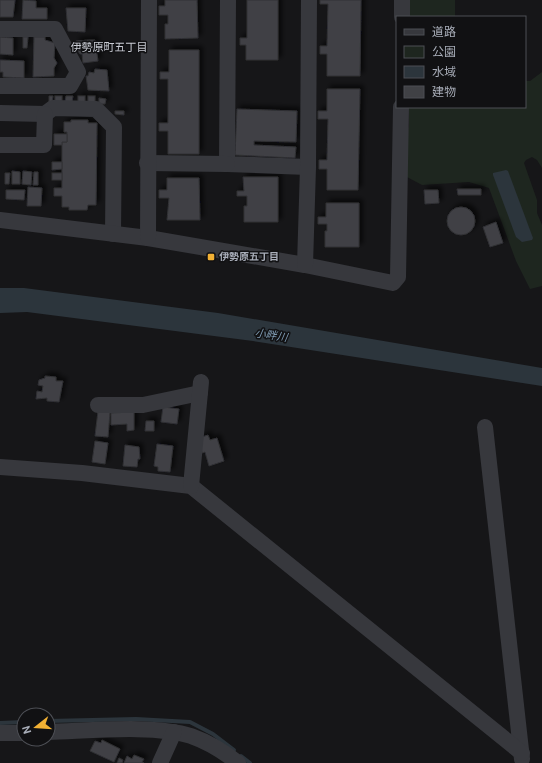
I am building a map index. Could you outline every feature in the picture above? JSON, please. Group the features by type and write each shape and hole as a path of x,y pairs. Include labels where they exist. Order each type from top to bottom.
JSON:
{"street":[{"path":"148,238 147,163 149,0"},
{"path":"227,164 228,0"},
{"path":"305,265 310,0"},
{"path":"402,0 402,16"},
{"path":"0,29 55,29 78,72 70,86 0,86"},
{"path":"0,113 45,114 53,108 96,109 114,128 112,234"},
{"path":"0,220 148,238 305,265 393,284 398,277 401,108"},
{"path":"0,145 44,145 45,114"},
{"path":"147,163 308,167"},
{"path":"98,405 143,406 200,388 190,486"},
{"path":"485,427 522,758"},
{"path":"0,467 190,486 522,758"},
{"path":"56,732 131,730 174,732 204,741 219,749 238,763"},
{"path":"160,763 174,732"},
{"path":"0,734 16,733"}],"green space":[{"path":"410,0 455,0 455,16 410,16"},
{"path":"542,72 542,168 537,160 532,157 524,163 537,200 537,213 542,225 542,286 530,289 516,261 489,188 469,182 422,185 407,177 405,147 409,125 409,108 526,108 526,81 530,81"}],"water":[{"path":"506,170 508,171 533,238 532,240 522,242 516,237 493,175 493,173"},
{"name":"小畔川","path":"0,288 24,288 218,313 542,368 542,386 253,341 27,312 0,313"}],"building":[{"path":"0,0 15,0 13,17 0,17"},
{"path":"23,0 36,1 36,8 47,8 47,19 22,19"},
{"path":"165,0 197,0 198,38 165,39 165,24 168,24 168,15 159,15 159,6 165,6"},
{"path":"247,0 278,0 278,60 246,60 246,45 240,45 240,38 247,38"},
{"path":"320,0 361,0 360,76 327,76 327,54 320,54 320,46 327,46 328,4 320,4"},
{"path":"66,8 86,8 85,32 68,31"},
{"path":"0,37 13,38 13,55 0,54"},
{"path":"23,37 28,37 27,48 23,48"},
{"path":"34,37 45,37 45,40 55,43 54,58 57,63 54,68 54,76 33,77"},
{"path":"95,40 98,61 83,63 82,54 78,51 76,41"},
{"path":"169,50 199,50 199,154 168,154 168,131 159,131 159,123 168,123 168,79 160,79 160,72 169,72"},
{"path":"0,60 24,61 24,78 3,77 3,72 0,72"},
{"path":"95,69 107,70 109,91 88,90 86,76 88,76 89,72 94,73"},
{"path":"327,89 360,89 358,190 327,190 327,169 319,169 319,160 327,160 328,119 318,119 318,111 327,111"},
{"path":"49,96 53,96 52,102 49,102"},
{"path":"55,96 62,96 62,102 55,102"},
{"path":"66,96 73,96 72,102 65,102"},
{"path":"78,96 85,96 85,102 78,102"},
{"path":"88,96 95,96 95,102 88,102"},
{"path":"99,98 106,99 105,104 99,104"},
{"path":"237,109 297,111 296,142 254,141 254,145 296,147 295,158 235,155"},
{"path":"115,111 124,111 124,115 115,114"},
{"path":"71,120 88,120 88,123 97,123 96,205 88,205 87,210 69,210 69,207 62,207 62,196 54,196 54,188 62,188 62,142 67,142 67,132 64,132 64,122 71,122"},
{"path":"54,134 67,134 67,142 62,142 62,145 54,145"},
{"path":"52,162 62,162 62,169 52,170"},
{"path":"12,171 20,172 20,184 12,184"},
{"path":"23,171 32,172 31,185 22,184"},
{"path":"34,172 38,172 38,185 33,185"},
{"path":"5,173 10,173 9,184 5,184"},
{"path":"52,173 62,173 62,180 52,180"},
{"path":"243,177 278,177 278,222 244,222 244,206 247,206 247,196 237,196 237,191 244,191"},
{"path":"167,178 199,178 200,220 167,220 169,198 159,198 159,190 167,190"},
{"path":"28,187 42,188 41,206 27,206"},
{"path":"457,189 481,189 481,195 458,195"},
{"path":"6,190 25,190 24,200 6,199"},
{"path":"424,190 438,190 439,203 425,204"},
{"path":"326,203 359,203 359,247 325,247 325,231 327,231 327,224 318,224 318,217 326,217"},
{"path":"461,207 471,211 475,221 471,231 461,235 451,231 447,221 451,211"},
{"path":"496,222 503,243 490,247 483,227"},
{"path":"45,376 56,377 56,381 63,381 59,402 47,401 47,398 36,399 37,391 42,392 43,386 38,385 39,380 45,378"},
{"path":"163,407 179,409 177,424 161,422"},
{"path":"98,411 110,412 108,437 95,436"},
{"path":"134,412 134,430 127,431 127,424 111,425 111,413"},
{"path":"146,421 154,421 154,431 145,431"},
{"path":"208,435 210,440 217,438 224,461 209,466 205,452 202,453 199,438"},
{"path":"95,441 108,443 105,464 92,462"},
{"path":"157,444 173,446 170,472 158,471 158,467 154,466"},
{"path":"125,445 139,447 140,459 138,459 137,467 123,466"},
{"path":"102,740 120,749 114,762 90,751 95,741 101,743"},
{"path":"134,755 144,759 142,762 144,763 124,763 127,756 132,759"},
{"path":"119,758 123,760 122,763 117,763"}],"waterway":[{"path":"56,721 136,719 190,722 213,734 234,750"},
{"path":"0,723 16,722"},
{"path":"241,756 250,763"}],"place":[{"name":"伊勢原五丁目","path":"211,257"}],"district":[{"name":"伊勢原町五丁目","path":"109,48"}]}
